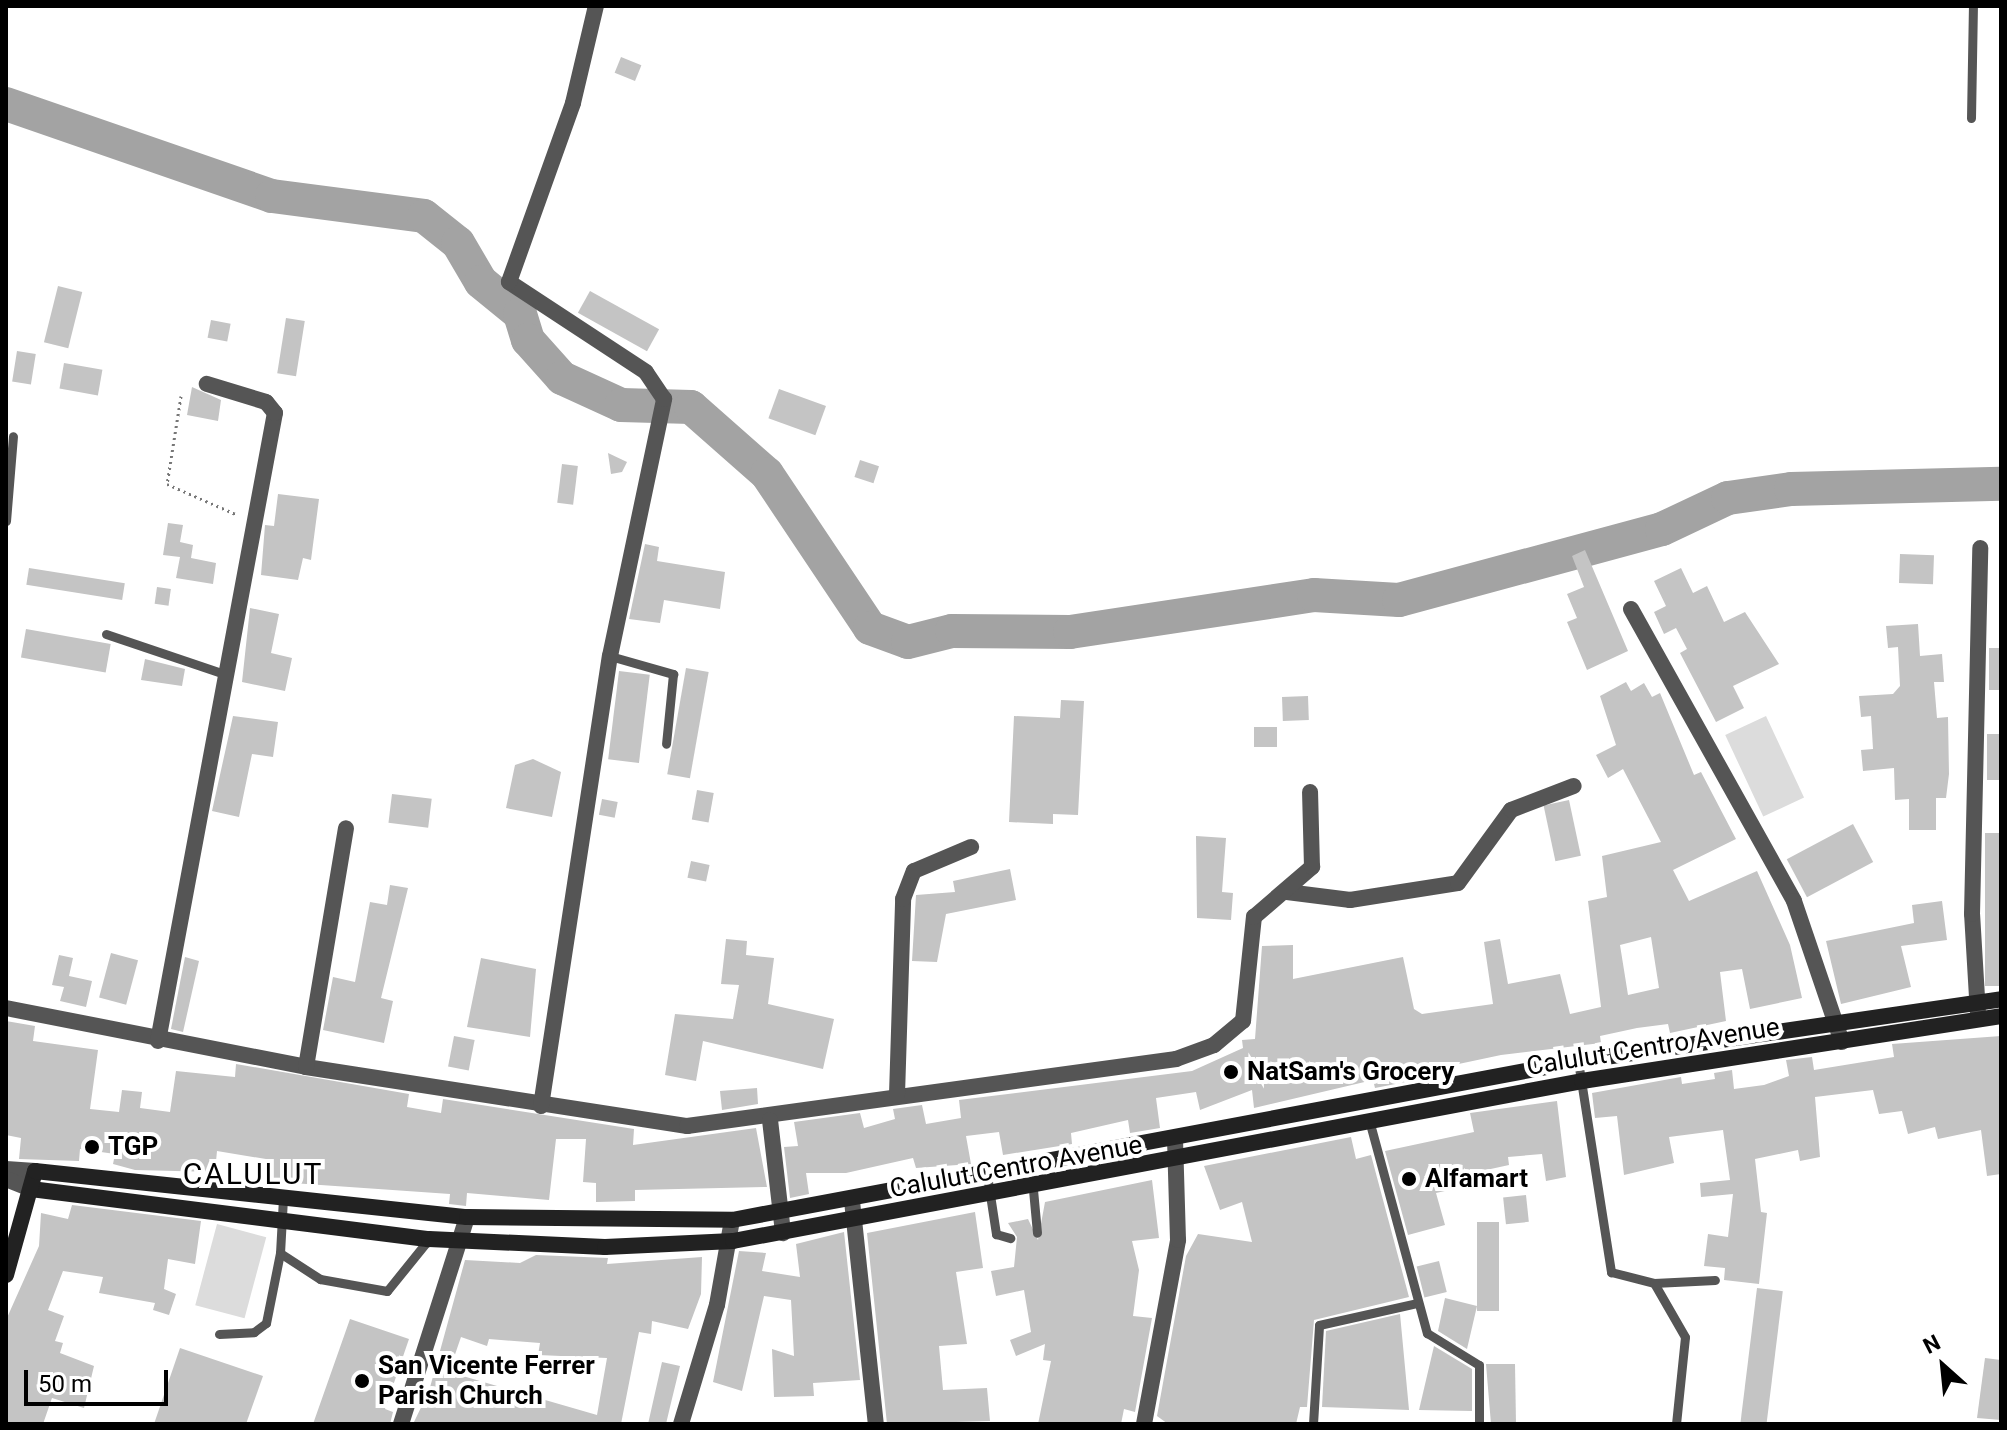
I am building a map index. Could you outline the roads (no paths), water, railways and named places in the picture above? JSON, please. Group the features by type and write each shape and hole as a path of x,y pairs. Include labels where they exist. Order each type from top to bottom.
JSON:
{"main road":[{"name":"Calulut Centro Avenue","path":"31,1189 429,1239 605,1247 733,1241 1035,1189 1178,1162 1369,1120 1582,1081 1842,1042 1978,1010 2001,999"},
{"name":"Calulut Centro Avenue","path":"35,1171 467,1217 732,1220 1031,1168 1578,1061 1756,1032 1837,1020 1978,1010 2001,1016"},
{"path":"1756,1032 1758,1054"},
{"path":"6,1275 35,1171"}],"street":[{"path":"541,1106 610,656 664,399 646,372 509,282 573,103 596,6"},
{"path":"158,1041 275,413 266,402 207,384"},
{"path":"1978,1010 1972,914 1980,548"},
{"path":"1631,609 1794,901 1842,1042"},
{"path":"1287,892 1350,900 1458,883 1511,810 1574,786"},
{"path":"6,1008 158,1041 306,1067 541,1106 687,1126 770,1120 897,1095 1176,1059 1214,1045 1243,1021 1254,917 1287,892 1312,867 1310,792"},
{"path":"306,1067 346,828"},
{"path":"897,1095 903,899 914,871 971,847"},
{"path":"770,1120 783,1233"},
{"path":"1144,1424 1178,1240 1175,1139"},
{"path":"6,1169 35,1171"},
{"path":"6,1179 31,1189"},
{"path":"852,1201 876,1424"},
{"path":"401,1424 467,1217"},
{"path":"681,1424 733,1241 732,1220"}],"lane":[{"path":"1971,118 1973,6"},
{"path":"6,521 13,436"},
{"path":"106,634 224,674"},
{"path":"610,656 673,674 666,744"},
{"path":"1578,1061 1611,1272 1654,1283 1715,1280"},
{"path":"1369,1120 1417,1303 1435,1343 1479,1365 1479,1424"},
{"path":"1031,1168 1037,1233"},
{"path":"987,1175 996,1234 1010,1238"},
{"path":"219,1334 254,1332 266,1323 280,1253 283,1198"},
{"path":"280,1253 320,1279 387,1291 429,1239"},
{"path":"1654,1283 1685,1337 1676,1424"},
{"path":"1313,1424 1319,1325 1417,1303"}],"waterway":[{"path":"6,104 272,196 424,216 458,243 481,282 520,314 528,340 562,378 621,405 691,407 767,474 870,628 908,642 952,631 1070,632 1314,595 1399,600 1662,529 1728,498 1791,489 2001,484"}],"place":[{"name":"NatSam's Grocery","path":"1231,1072"},
{"name":"TGP","path":"92,1147"},
{"name":"Alfamart","path":"1409,1179"},
{"name":"San Vicente Ferrer Parish Church","path":"362,1381"}],"district":[{"name":"CALULUT","path":"253,1174"}]}
